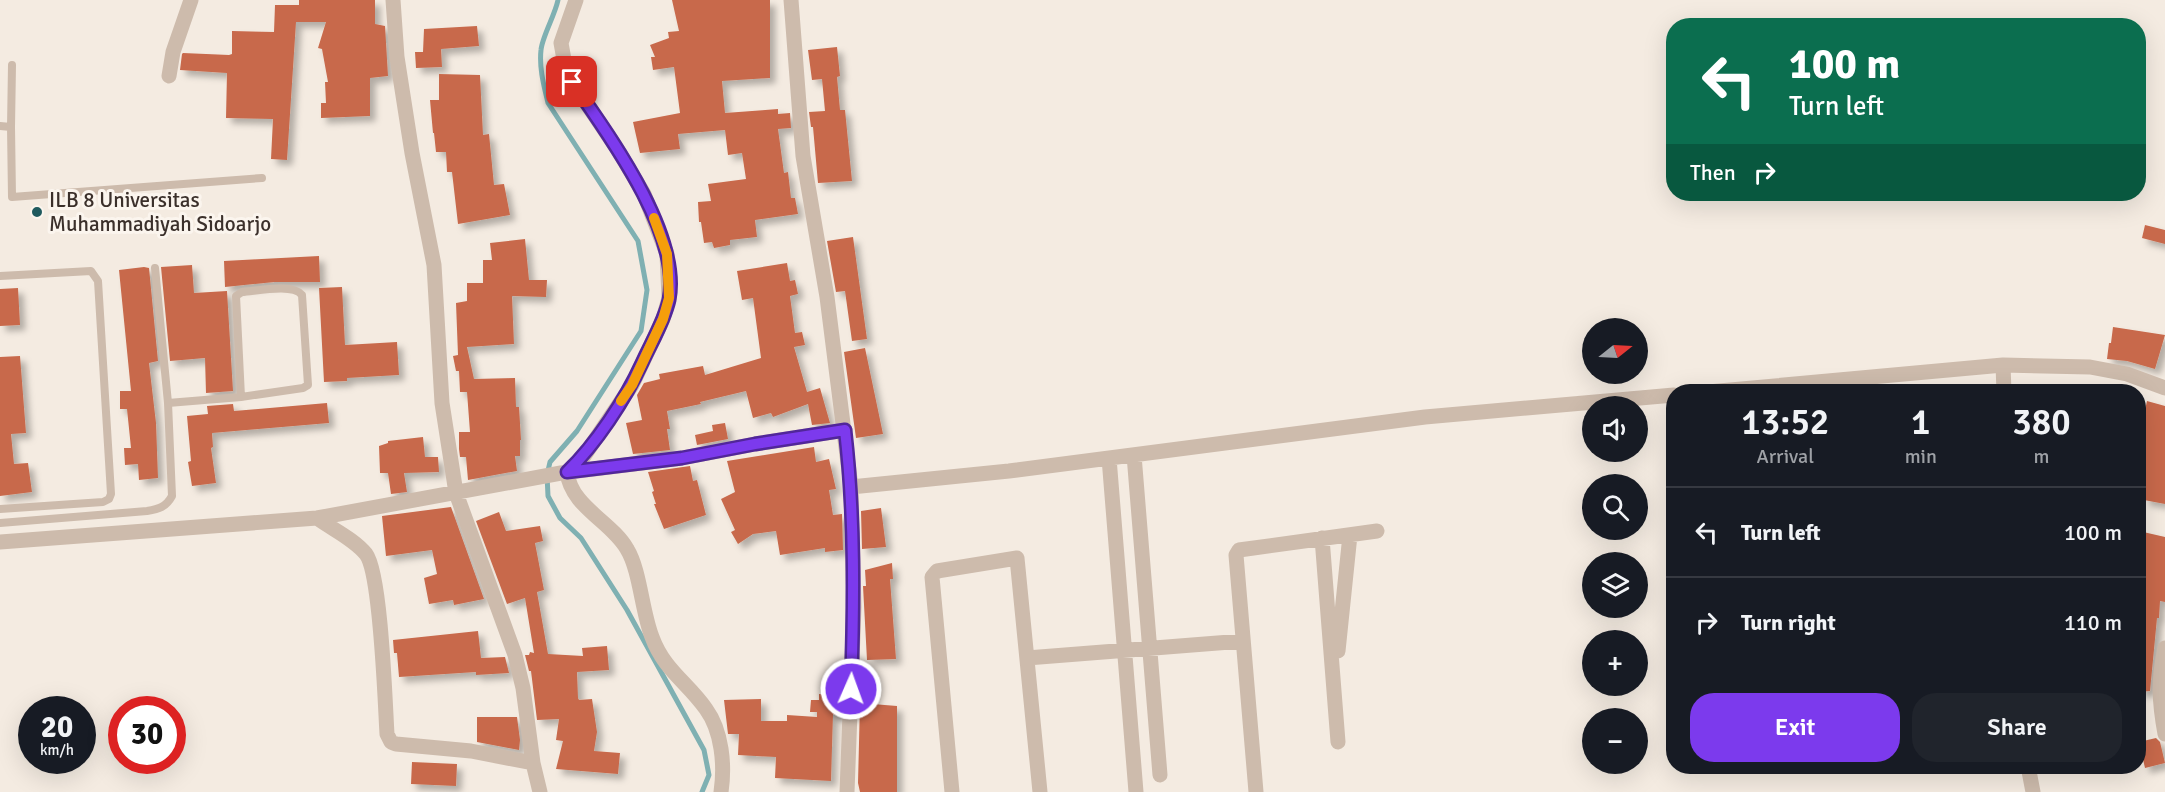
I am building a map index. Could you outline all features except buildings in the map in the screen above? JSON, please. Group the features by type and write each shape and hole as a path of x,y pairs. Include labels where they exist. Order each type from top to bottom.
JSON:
{"street":[{"path":"169,76 173,52 191,0"},
{"path":"393,0 397,57 412,153 434,265 442,404 456,493 515,655 523,688 533,763 540,792"},
{"path":"564,472 585,456 632,385 663,319 669,298 667,254 644,194 616,147 572,82 565,65 561,43 576,0"},
{"path":"791,0 803,156 827,297 851,487 854,607 847,792"},
{"path":"2003,364 2004,384"},
{"path":"1792,384 2003,364 2090,367 2127,374 2165,388"},
{"path":"851,487 1009,471 1425,417 1666,396"},
{"path":"0,542 317,518 564,472 682,458 845,430"},
{"path":"1134,455 1160,775"},
{"path":"1109,458 1136,792"},
{"path":"564,472 574,495 620,538 628,551 651,636 662,660 705,707 713,720 721,752 721,792"},
{"path":"317,518 356,545 366,554 371,565 376,592 387,734 391,742 471,752 533,763"},
{"path":"1256,792 1236,555 1239,550 1377,531"},
{"path":"1334,692 1350,535"},
{"path":"1322,538 1338,742"},
{"path":"952,792 932,578 938,571 1017,558 1040,792"},
{"path":"1027,658 1243,641"},
{"path":"2165,648 2159,673 2159,698 2165,734"},
{"path":"2030,774 2033,792"}],"lane":[{"path":"12,65 12,197 262,178"},
{"path":"0,126 11,127"},
{"path":"0,523 160,508 168,503 172,496 168,403 155,268"},
{"path":"0,276 91,271 96,277 111,494 110,499 103,502 0,508"},
{"path":"168,403 241,397 303,388 308,385 302,295 299,291 289,289 242,292 236,296 241,397"}],"waterway":[{"path":"558,0 541,50 541,70 548,103 638,241 647,290 641,331 577,431 550,462 547,475 548,496 560,518 581,538 627,610 704,750 709,775 702,792"}],"slow traffic":[{"path":"621,401 632,385 663,319 669,298 667,254 654,218"}],"place":[{"name":"ILB 8 Universitas Muhammadiyah Sidoarjo","path":"37,212"}],"route":[{"path":"572,82 616,147 644,194 667,254 669,298 663,319 632,385 585,456 567,472 682,458 845,430 851,487 854,607 851,689"}]}
